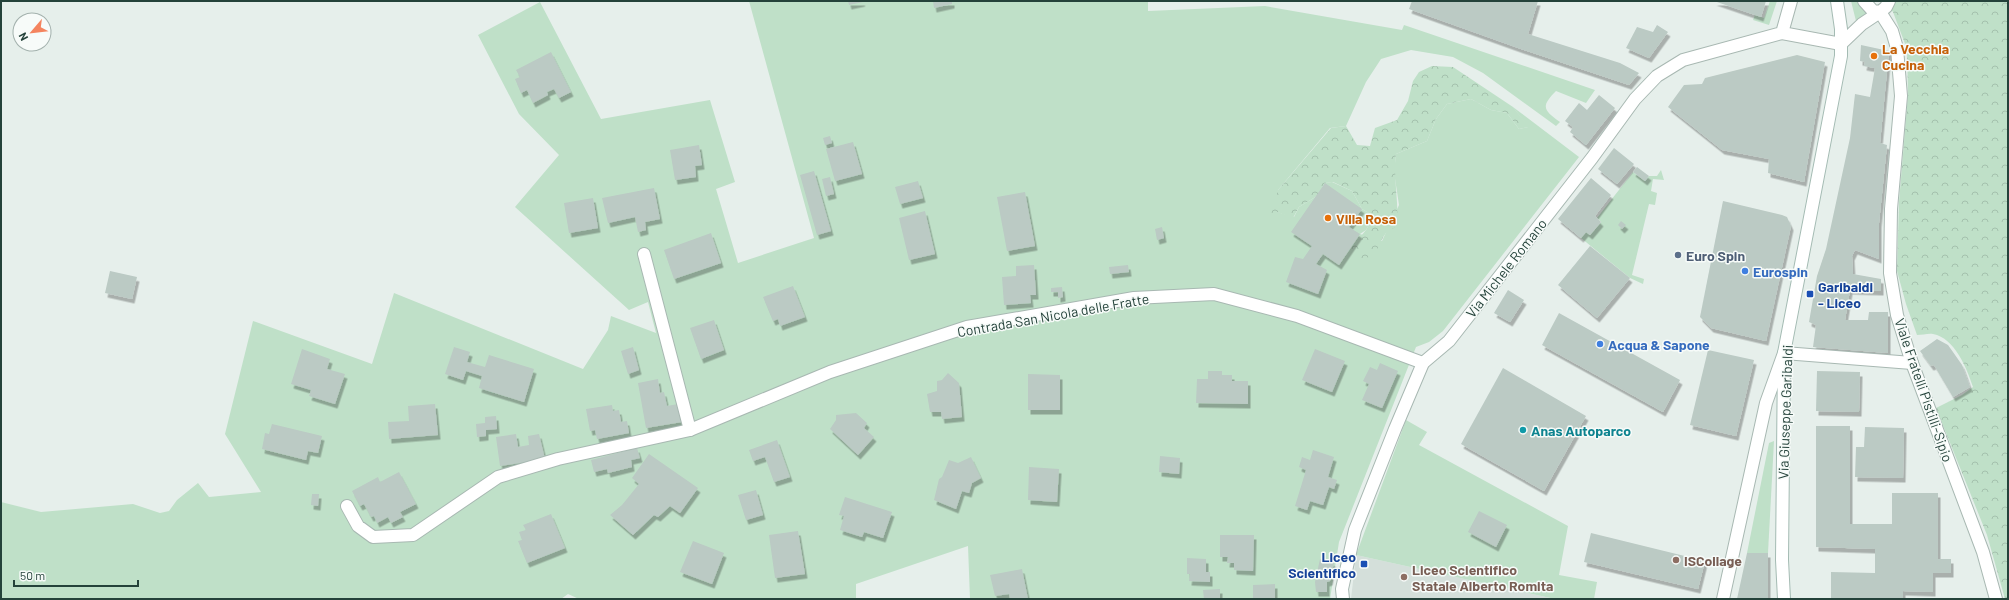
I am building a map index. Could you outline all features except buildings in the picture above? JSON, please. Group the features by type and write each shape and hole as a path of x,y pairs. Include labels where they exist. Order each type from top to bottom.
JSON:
{"street":[{"path":"1782,33 1791,1"},
{"name":"Via Giuseppe Garibaldi","path":"1832,1 1838,14"},
{"name":"Via Giuseppe Garibaldi","path":"1784,599 1782,560 1784,353 1841,44 1841,29 1837,1"},
{"name":"Viale Fratelli Pistilli-Sipio","path":"1864,1 1873,11 1880,12 1892,31 1897,48 1900,96 1891,209 1890,273 1897,315 1912,363 1983,552 1996,599"},
{"path":"1841,44 1862,24 1886,7 1888,1"},
{"name":"Via Michele Romano","path":"1343,599 1342,589 1356,530 1394,429 1423,363 1449,341 1592,158 1635,99 1657,76 1683,60 1782,33 1841,44"},
{"path":"644,254 690,430"},
{"name":"Contrada San Nicola delle Fratte","path":"347,506 358,526 373,537 413,535 498,477 558,459 690,430 830,372 967,327 1134,298 1214,294 1297,316 1423,363"},
{"path":"1723,599 1766,403 1784,353 1912,363"}],"shaded area":[{"name":"Liceo Scientifico Statale Alberto Romita","path":"1356,555 1555,599 1351,599"}],"green space":[{"path":"749,1 1148,1 1148,11 1265,6 1402,30 1404,25 1595,90 1586,103 1556,91 1548,101 1546,108 1550,114 1560,122 1556,126 1483,73 1453,57 1411,50 1381,59 1366,82 1346,126 1330,128 1278,190 1277,212 1294,217 1299,207 1317,196 1325,183 1332,182 1352,191 1362,209 1374,216 1366,230 1360,234 1382,241 1399,205 1394,172 1396,154 1427,141 1436,119 1447,104 1471,99 1491,110 1507,113 1519,129 1528,127 1513,107 1579,157 1443,331 1429,342 1416,347 1339,542 1330,599 970,599 968,546 856,584 856,599 579,599 568,594 561,599 1,599 1,502 41,512 133,504 160,513 169,511 177,500 198,483 209,497 261,492 225,434 253,321 372,364 394,293 583,369 608,330 611,316 656,333 648,302 629,310 515,207 559,155 519,114 478,35 540,2 601,119 710,100 735,182 716,189 738,263 814,238"},
{"path":"1770,1 1777,1 1769,25 1753,20 1755,15 1764,18"},
{"path":"1851,1 1857,1 1868,12 1856,21"},
{"path":"1885,1 2008,1 2008,599 2005,599 1987,535 1936,408 1962,395 1973,387 1964,363 1948,341 1933,334 1917,335 1906,304 1897,271 1899,202 1908,94 1907,49 1893,12"},
{"path":"1432,66 1453,67 1513,107 1529,127 1519,129 1507,113 1491,110 1471,99 1447,104 1436,119 1427,141 1396,154 1395,173 1397,226 1386,233 1382,238 1376,252 1369,257 1357,258 1351,248 1366,230 1374,216 1362,209 1352,191 1333,182 1325,183 1317,196 1299,207 1293,218 1277,212 1270,217 1278,190 1331,128 1346,126 1357,145 1370,146 1375,128 1397,120 1408,101 1413,81 1419,72"},
{"path":"1661,170 1664,180 1653,179 1651,191 1657,193 1655,205 1649,204 1632,275 1644,279 1643,284 1630,278 1581,238 1586,232 1590,235 1601,222 1597,218 1633,172 1645,181 1649,176 1657,176"},
{"path":"1406,420 1427,432 1419,445 1568,526 1559,575 1597,582 1594,599 1555,599 1356,555"},
{"path":"1774,441 1768,553 1747,553 1769,443"}],"place":[{"name":"La Vecchia Cucina","path":"1874,56"},
{"name":"Villa Rosa","path":"1328,218"},
{"name":"Euro Spin","path":"1678,255"},
{"name":"Eurospin","path":"1745,271"},
{"name":"Garibaldi - Liceo","path":"1810,294"},
{"name":"Acqua & Sapone","path":"1600,344"},
{"name":"Anas Autoparco","path":"1523,430"},
{"name":"ISCollage","path":"1676,560"},
{"name":"Liceo Scientifico","path":"1364,564"},
{"name":"Liceo Scientifico Statale Alberto Romita","path":"1404,577"}]}
